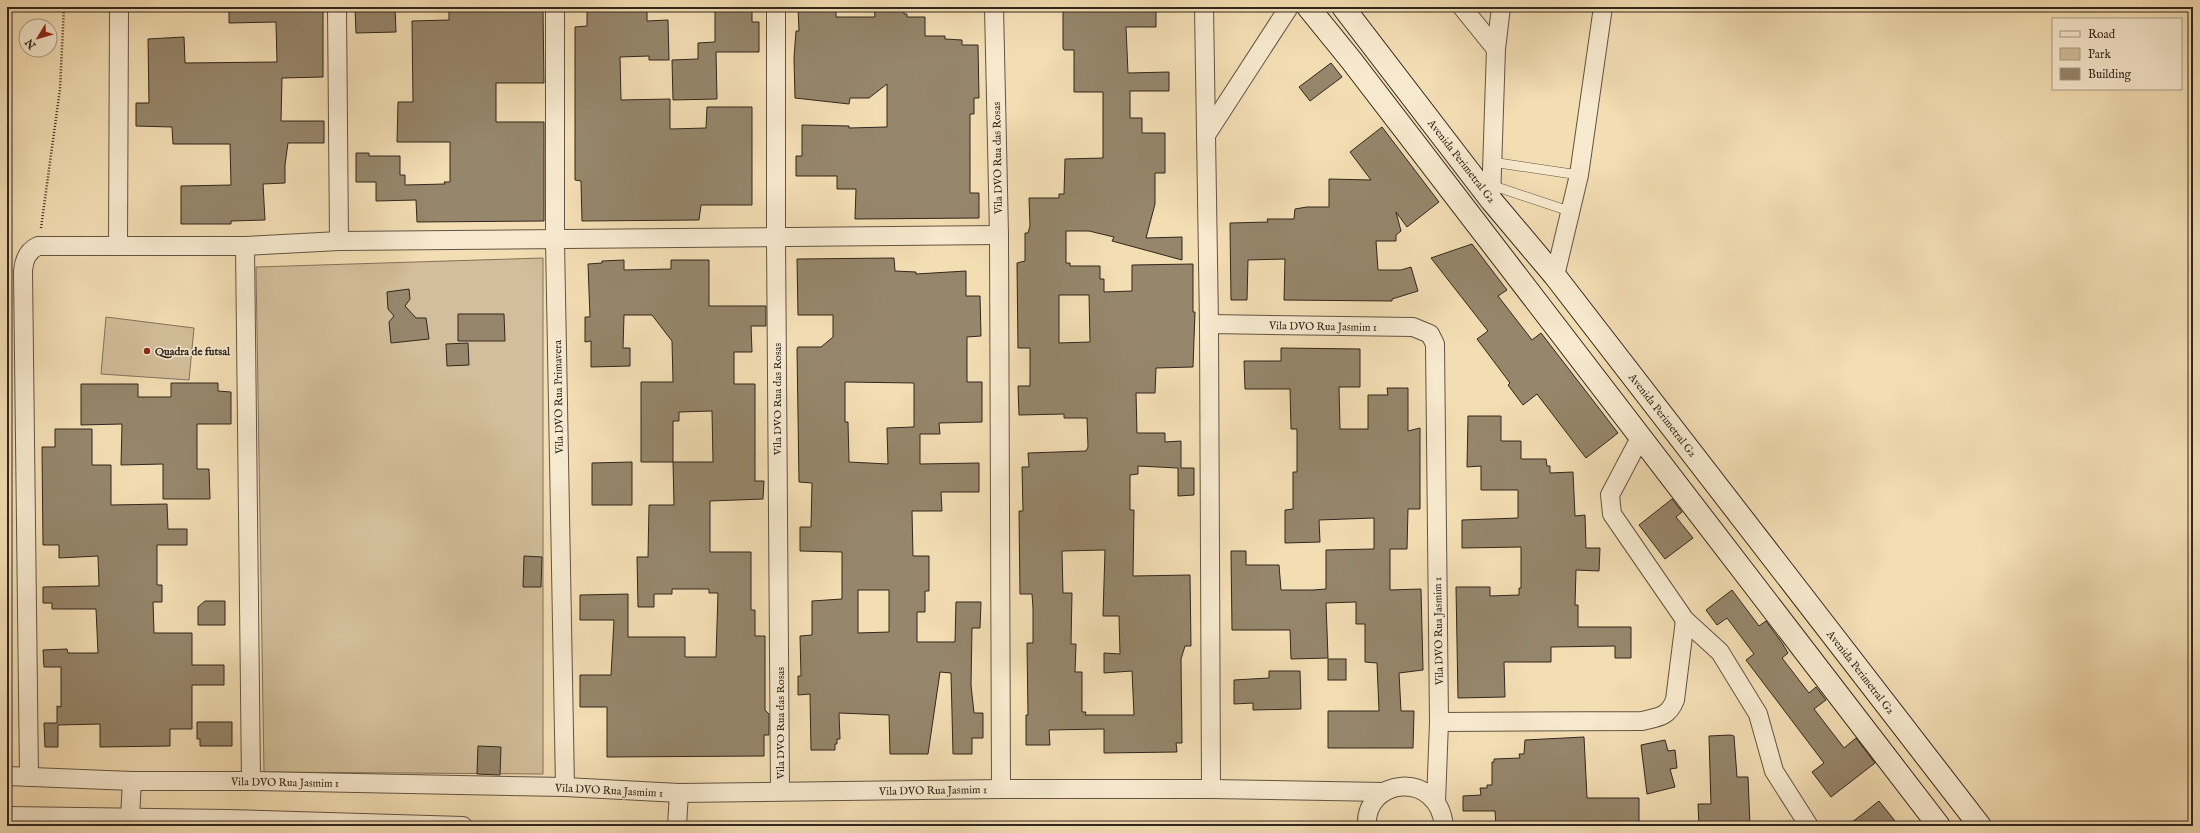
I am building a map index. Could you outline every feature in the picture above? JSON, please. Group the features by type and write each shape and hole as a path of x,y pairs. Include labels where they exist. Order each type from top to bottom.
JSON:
{"street":[{"path":"118,246 119,7"},
{"path":"337,7 339,241"},
{"name":"Vila DVO Rua Primavera","path":"555,7 555,241 565,787"},
{"name":"Vila DVO Rua das Rosas","path":"776,7 780,791"},
{"name":"Vila DVO Rua das Rosas","path":"994,7 999,235 1001,789"},
{"path":"1204,7 1209,324 1211,789"},
{"path":"1206,136 1289,7"},
{"name":"Avenida Perimetral G2","path":"1308,7 1362,51 1491,193 1980,826"},
{"path":"1332,7 1362,51 1972,826"},
{"name":"Avenida Perimetral G2","path":"1343,7 1362,51 1640,438 1939,826"},
{"path":"1462,7 1496,49"},
{"path":"1491,193 1496,49 1501,7"},
{"path":"1555,276 1572,212 1579,175 1603,7"},
{"path":"29,777 23,272 24,261 28,253 38,246 245,246 339,241 555,241 999,235"},
{"path":"245,246 252,781"},
{"name":"Vila DVO Rua Jasmim 1","path":"1209,324 1413,327 1430,334 1435,344 1439,722 1436,802"},
{"path":"1640,438 1610,495 1612,514 1685,620 1720,652 1758,714 1774,771 1809,826"},
{"path":"1439,722 1642,721 1660,717 1671,710 1675,700 1685,620"},
{"name":"Vila DVO Rua Jasmim 1","path":"7,776 132,781 252,781 565,787 679,793 1001,789 1211,789 1384,792 1401,787 1418,788 1428,794 1436,802"},
{"path":"130,817 132,781"},
{"path":"1367,826 1369,810 1384,792"},
{"path":"677,826 679,793"},
{"path":"1436,802 1443,815 1444,826"},
{"path":"7,816 130,817 228,823 463,826"}],"lane":[{"path":"1492,162 1579,175"},
{"path":"1491,193 1572,212"}],"path":[{"path":"38,246 60,89 64,7"}],"green space":[{"path":"543,258 543,774 264,772 256,267"},
{"name":"Quadra de futsal","path":"106,317 194,328 189,380 101,374"}],"building":[{"path":"229,7 310,7 310,10 323,11 323,77 282,78 281,121 324,121 324,143 288,143 285,165 285,183 263,184 265,220 231,221 231,224 181,224 181,186 231,185 230,144 173,144 172,127 136,126 136,103 149,103 148,39 184,37 185,63 277,62 276,22 229,23"},
{"path":"355,7 395,7 396,32 356,33"},
{"path":"587,7 647,7 647,21 668,20 669,60 649,60 649,56 620,57 621,100 670,99 670,129 706,128 707,107 752,107 752,205 701,205 699,220 582,221 581,181 575,180 575,27 587,26"},
{"path":"715,7 752,7 752,22 759,22 759,52 716,52 717,99 673,100 672,60 698,59 698,43 715,42"},
{"path":"798,7 836,7 836,17 875,17 874,7 904,7 904,14 907,14 907,17 925,17 925,36 945,36 945,39 962,40 962,45 978,45 979,98 974,98 974,114 970,114 970,193 979,193 979,218 855,219 856,189 837,189 837,176 796,176 796,156 802,156 802,125 849,126 849,128 887,127 887,84 869,98 850,98 849,104 795,98 794,58 796,31 799,31"},
{"path":"1065,7 1126,7 1126,10 1156,11 1156,27 1126,27 1128,73 1169,72 1169,91 1130,91 1130,118 1142,118 1142,133 1165,133 1165,173 1155,173 1155,204 1146,238 1182,237 1182,260 1112,241 1114,237 1089,231 1066,231 1066,263 1070,263 1070,266 1100,266 1100,279 1104,279 1104,292 1132,291 1132,265 1193,264 1193,312 1195,312 1193,367 1156,368 1155,393 1136,393 1137,433 1165,433 1165,442 1181,441 1181,468 1194,468 1194,495 1178,496 1178,468 1138,466 1138,474 1130,475 1130,510 1134,510 1133,576 1190,575 1191,646 1185,646 1181,659 1182,743 1176,743 1177,752 1104,753 1104,729 1049,730 1050,745 1026,745 1026,715 1028,715 1027,643 1033,643 1033,608 1032,594 1020,594 1019,511 1023,511 1022,467 1029,467 1028,453 1086,451 1088,447 1087,418 1064,418 1064,414 1019,415 1018,386 1030,386 1030,348 1018,348 1017,263 1025,261 1025,233 1028,233 1030,226 1029,198 1059,198 1059,194 1064,194 1065,159 1103,158 1103,92 1074,92 1074,50 1064,50 1063,48 1063,10","holes":["1059,295 1089,295 1090,342 1059,343","1105,550 1103,616 1119,616 1120,654 1104,653 1104,673 1132,671 1134,715 1085,715 1086,712 1082,712 1082,672 1075,672 1076,644 1071,644 1072,593 1063,593 1062,551"]},
{"path":"449,9 469,9 469,11 543,11 544,83 496,83 496,122 544,122 544,221 417,222 416,200 376,201 376,182 356,182 356,153 369,153 369,156 400,156 400,175 405,175 405,185 445,184 444,182 450,182 450,142 397,142 398,102 413,102 412,21 449,20"},
{"path":"1331,63 1342,77 1310,101 1299,87"},
{"path":"1382,127 1439,202 1407,227 1396,212 1401,231 1396,235 1396,241 1376,241 1378,270 1401,270 1411,267 1418,291 1392,299 1392,301 1284,300 1285,259 1248,260 1247,300 1231,300 1230,223 1268,222 1267,219 1294,219 1295,209 1307,207 1329,207 1329,179 1371,180 1350,152"},
{"path":"1472,244 1507,290 1498,296 1532,340 1541,333 1618,433 1586,458 1537,394 1523,405 1508,385 1510,383 1477,339 1488,331 1431,258"},
{"path":"894,258 895,271 916,272 916,274 966,271 966,296 980,296 981,336 967,337 967,382 982,382 982,422 939,423 940,434 920,434 920,464 979,463 979,492 941,492 942,511 912,511 913,556 929,556 929,591 925,591 925,612 917,612 917,642 955,642 956,602 981,602 980,628 972,628 971,685 974,713 983,713 983,738 972,738 972,754 953,754 951,673 940,672 928,754 890,754 889,715 839,713 840,739 837,739 835,750 811,750 810,694 798,695 798,676 801,676 800,636 812,635 812,601 842,599 842,552 800,551 800,527 811,527 812,483 799,482 797,349 798,347 821,347 833,337 833,315 798,315 797,259","holes":["845,382 914,383 914,427 887,428 888,464 849,462 848,422 845,422","858,590 889,590 889,632 858,633"]},
{"path":"624,260 624,270 671,269 671,260 709,260 709,306 766,306 766,326 751,326 752,352 734,352 734,384 755,384 755,481 764,481 763,499 710,501 710,552 751,552 751,610 755,610 755,636 765,636 765,710 769,714 769,735 764,735 764,756 607,757 607,707 580,707 580,675 611,675 614,620 580,620 580,595 628,594 628,637 685,637 685,657 716,657 718,593 709,593 709,589 672,589 672,594 654,594 654,607 638,607 637,557 648,557 649,505 674,505 673,462 641,462 641,382 673,382 672,341 652,315 624,315 623,348 630,348 630,366 591,367 591,341 585,342 585,317 590,317 588,264 602,263 602,261","holes":["712,411 713,462 673,462 673,421 679,421 679,412"]},
{"path":"409,289 410,299 405,306 416,318 426,318 429,339 391,343 389,322 394,316 388,309 387,292"},
{"path":"458,314 504,314 505,341 458,341"},
{"path":"468,343 469,365 447,366 446,344"},
{"path":"1281,348 1360,349 1360,387 1339,387 1340,429 1368,429 1368,395 1388,395 1387,388 1408,388 1408,431 1420,428 1420,509 1408,509 1407,549 1390,549 1390,590 1421,589 1423,670 1399,673 1401,711 1414,711 1413,748 1328,748 1328,711 1379,711 1377,663 1365,662 1365,624 1356,624 1356,602 1326,603 1328,658 1291,659 1290,630 1232,630 1231,551 1246,551 1246,565 1279,565 1281,590 1313,590 1326,589 1326,550 1374,549 1374,518 1319,520 1320,542 1285,543 1285,510 1293,509 1293,472 1297,472 1297,429 1291,429 1290,389 1245,389 1244,361 1281,361"},
{"path":"171,383 218,383 218,391 231,392 231,424 197,424 197,469 209,469 210,499 163,499 163,464 121,465 122,424 81,425 81,384 138,384 138,397 171,397"},
{"path":"1468,416 1501,416 1501,441 1521,441 1521,459 1546,459 1547,466 1550,466 1550,473 1573,472 1575,516 1585,515 1586,548 1600,548 1599,571 1576,570 1575,605 1578,605 1578,627 1631,627 1631,658 1615,658 1615,646 1551,647 1551,662 1504,662 1505,697 1458,698 1456,587 1490,587 1490,596 1519,595 1519,588 1521,588 1521,547 1462,548 1462,520 1518,518 1518,490 1481,490 1481,466 1467,467"},
{"path":"55,429 92,429 92,465 111,465 111,505 167,504 168,529 187,529 187,545 157,545 157,585 162,585 162,602 153,602 154,633 192,633 192,665 224,665 224,685 192,685 192,729 170,729 170,746 100,747 100,724 58,725 58,747 45,747 44,723 57,723 57,706 61,707 61,667 44,667 43,650 67,649 68,653 98,653 96,609 52,609 52,603 43,603 43,587 99,586 98,556 59,558 59,545 43,545 42,447 55,447"},
{"path":"632,462 632,505 592,505 592,463"},
{"path":"1672,499 1682,512 1676,517 1693,538 1665,559 1639,525"},
{"path":"524,556 542,557 541,587 523,587"},
{"path":"1732,590 1759,626 1766,621 1788,653 1782,658 1809,693 1816,687 1826,700 1814,709 1844,748 1856,738 1875,763 1831,797 1812,772 1824,763 1746,660 1754,654 1727,618 1717,625 1706,610"},
{"path":"205,601 225,601 225,625 198,625 198,607"},
{"path":"1328,659 1346,659 1346,680 1328,680"},
{"path":"1269,671 1300,671 1301,709 1253,710 1253,703 1234,704 1234,680 1269,678"},
{"path":"197,722 232,722 232,746 200,746 200,739 197,739"},
{"path":"1709,736 1734,736 1737,777 1748,777 1750,826 1699,826 1698,804 1711,804"},
{"path":"1584,737 1587,798 1639,798 1639,826 1496,826 1495,811 1463,811 1463,796 1481,795 1480,788 1487,788 1487,785 1492,785 1492,762 1494,762 1494,759 1520,758 1519,754 1524,754 1525,740"},
{"path":"1665,740 1668,751 1675,750 1677,768 1670,769 1675,787 1647,794 1641,745"},
{"path":"478,746 501,747 500,775 477,774"},
{"path":"1879,801 1899,826 1847,826 1864,813"}],"place":[{"name":"Quadra de futsal","path":"147,351"}]}
